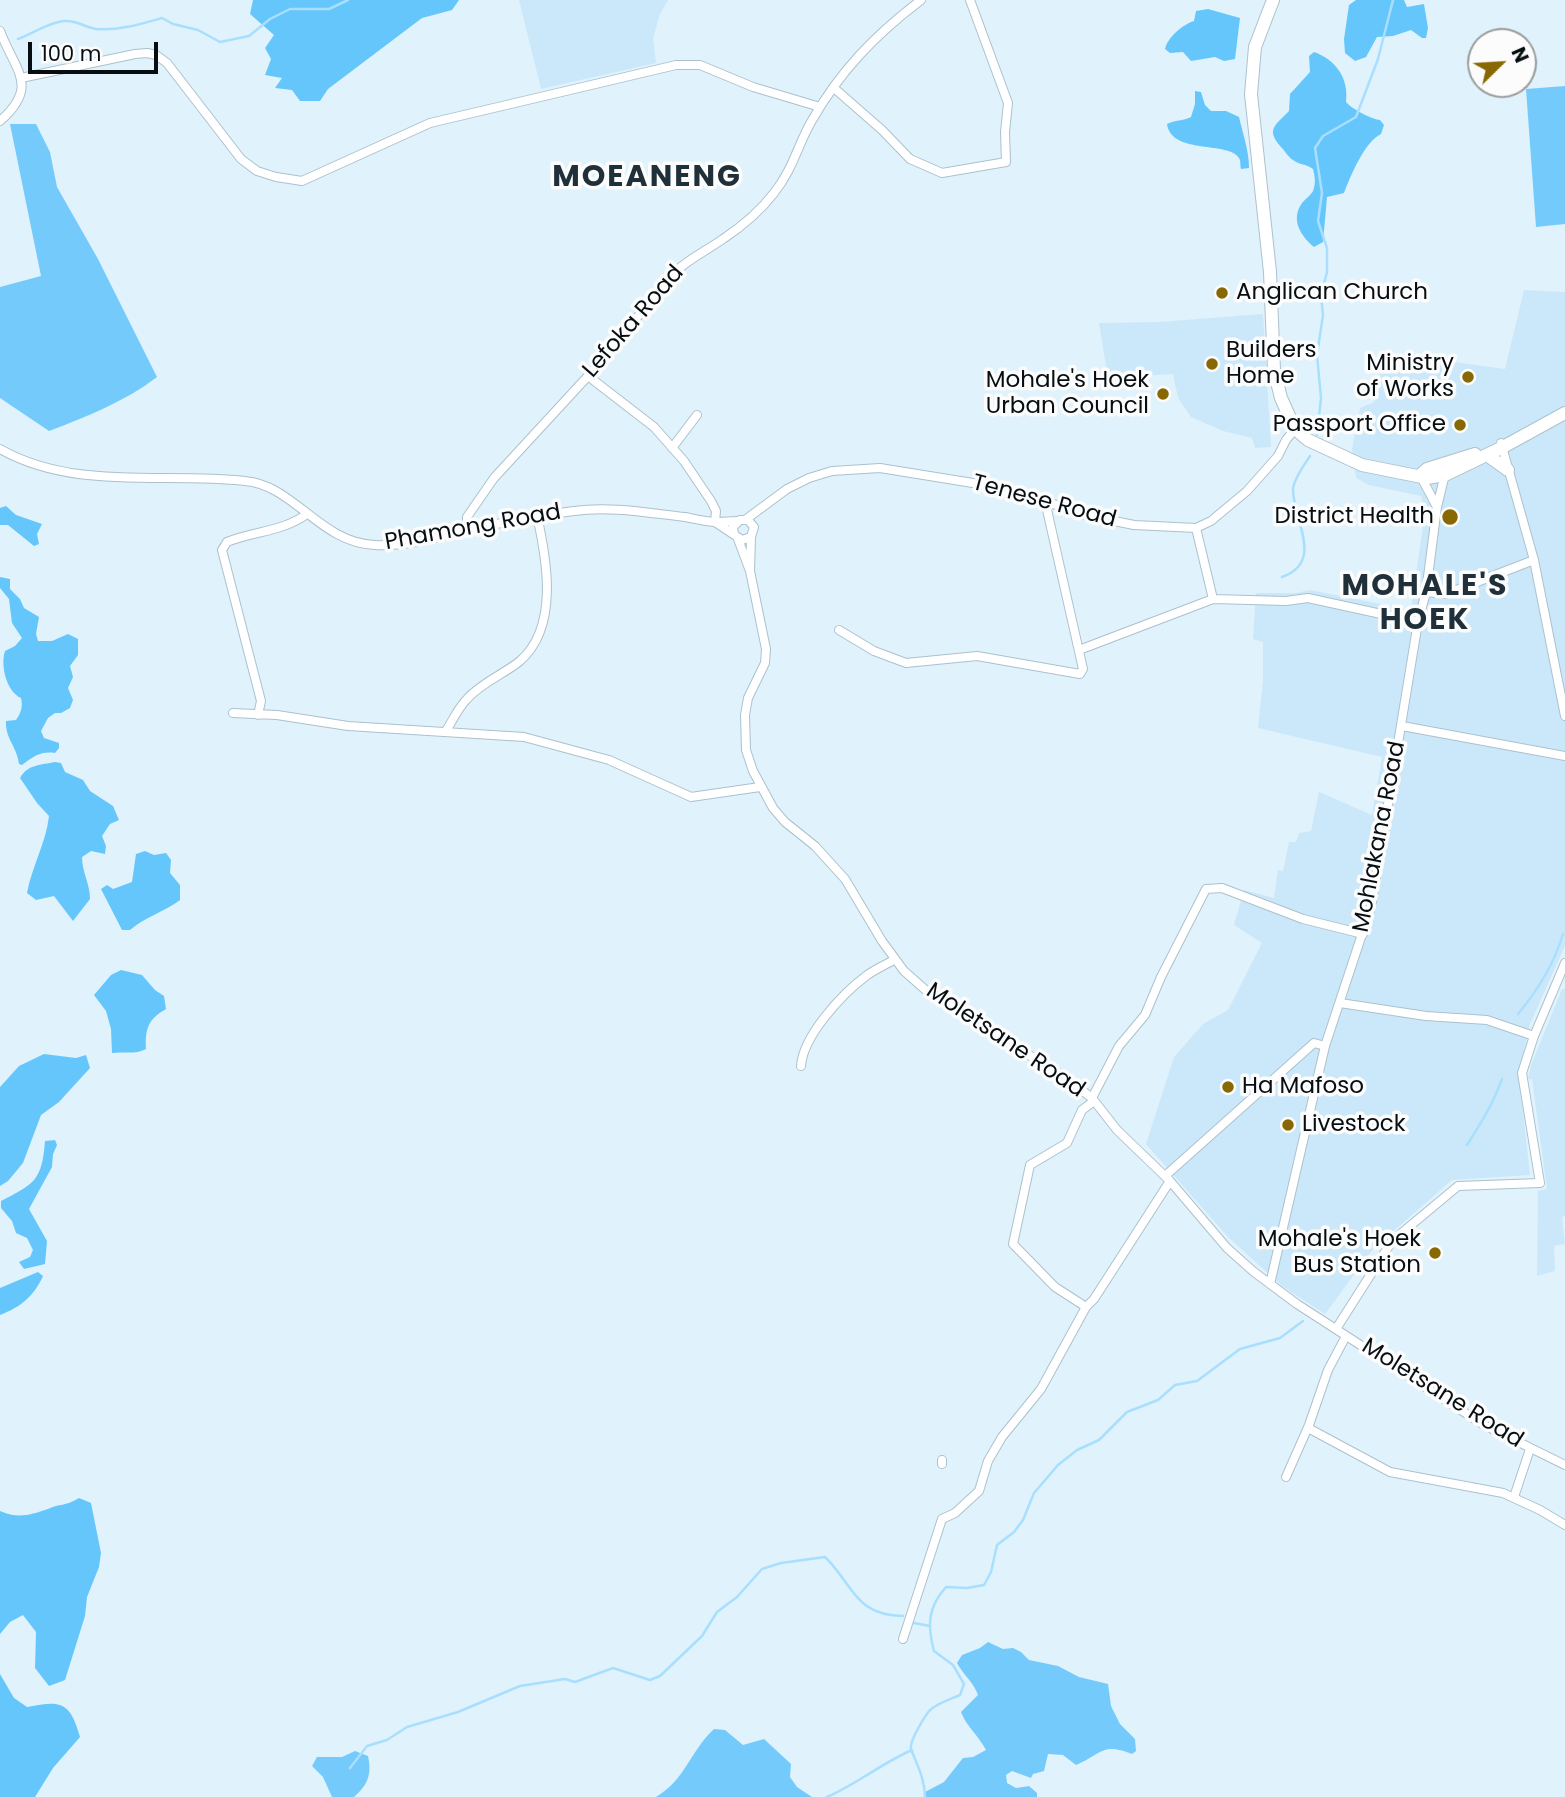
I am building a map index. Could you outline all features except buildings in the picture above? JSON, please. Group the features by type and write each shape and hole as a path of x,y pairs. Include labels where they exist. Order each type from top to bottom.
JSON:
{"main road":[{"path":"1273,0 1255,47 1251,94 1270,272 1273,369 1281,398 1295,429 1308,440 1362,465 1427,478 1502,445 1565,413"},
{"path":"1444,470 1487,455 1502,445"},
{"path":"1487,455 1508,470"}],"street":[{"name":"Lefoka Road","path":"467,531 467,517 494,478 588,376 675,272 688,259 724,239 773,194 792,167 803,136 846,68 889,24 921,0"},
{"path":"834,88 910,159 942,173 1006,162 1007,103 970,0"},
{"path":"0,31 21,78 20,98 15,108 0,121"},
{"path":"21,78 135,54 156,55 167,63 191,91 240,159 257,172 302,181 430,123 676,65 699,65 753,87 820,107"},
{"path":"588,376 654,427 684,461 711,501 716,511 715,522"},
{"path":"672,448 697,415"},
{"path":"1213,599 1196,528 1228,508 1264,474 1295,429"},
{"path":"1502,445 1534,560 1565,716"},
{"name":"Phamong Road","path":"0,449 51,470 86,476 248,481 275,491 323,527 347,539 376,545 428,540 537,516 600,509 635,510 715,522 741,521"},
{"name":"Tenese Road","path":"741,521 809,478 832,471 880,468 979,484 1045,501 1084,515 1134,525 1196,528"},
{"name":"Mohlakana Road","path":"1270,1284 1325,1046 1371,907 1418,622 1426,592 1444,470"},
{"path":"1420,475 1437,507"},
{"path":"839,630 874,651 906,663 977,656 1080,674 1083,669 1045,501"},
{"name":"Tenese Road","path":"754,527 761,517 761,510"},
{"path":"258,715 261,701 258,684 222,550 226,542 237,537 279,529 307,514"},
{"path":"446,731 468,697 520,661 531,649 538,634 545,615 546,573 545,549 537,516"},
{"path":"741,521 754,527 751,537 745,541 736,537 733,527 741,521"},
{"name":"Phamong Road","path":"715,522 736,537"},
{"name":"Moletsane Road","path":"736,537 750,571 766,655 762,672 748,698 744,730 746,750 760,787 773,808 785,822 815,846 845,879 895,960 929,993 1063,1076 1093,1100 1117,1130 1167,1178 1227,1248 1270,1284 1484,1425 1565,1465"},
{"name":"Moletsane Road","path":"750,571 751,537"},
{"path":"1426,592 1446,594 1534,560"},
{"path":"1079,650 1213,599 1286,601 1308,598 1418,622"},
{"path":"233,713 277,715 348,726 524,737 609,760 691,797 760,787"},
{"path":"1402,726 1565,756"},
{"path":"1086,1307 1055,1287 1013,1244 1030,1165 1067,1143 1082,1110 1093,1100 1119,1046 1145,1015 1161,977 1206,890 1222,888 1303,919 1363,934"},
{"path":"801,1066 802,1053 830,1012 867,975 895,960"},
{"path":"1336,1329 1392,1241 1458,1186 1540,1183 1522,1073 1534,1036 1565,963"},
{"path":"1340,1003 1426,1016 1487,1020 1534,1036"},
{"path":"903,1639 942,1520 955,1513 979,1491 988,1461 1002,1437 1049,1378 1086,1307 1094,1299 1167,1178 1314,1043 1325,1046"},
{"path":"1286,1477 1328,1370 1346,1336"},
{"path":"1307,1428 1390,1472 1485,1489 1514,1497 1565,1525"},
{"path":"1514,1497 1530,1449"}],"shaded area":[{"path":"253,0 459,0 452,10 422,18 328,89 320,101 300,101 292,90 275,88 282,78 265,75 271,59 265,48 274,35 250,14"},
{"path":"519,0 668,0 660,14 653,38 656,63 541,89"},
{"path":"1356,0 1404,0 1407,7 1424,4 1428,28 1426,38 1411,30 1393,36 1377,37 1366,57 1355,61 1345,53 1344,39 1349,5"},
{"path":"1208,9 1240,18 1235,59 1224,61 1215,57 1191,61 1183,52 1170,53 1165,49 1176,32 1194,21 1196,11"},
{"path":"1314,52 1329,60 1339,71 1345,85 1346,102 1362,113 1380,120 1384,125 1381,134 1369,144 1359,160 1344,193 1327,197 1323,242 1314,247 1301,233 1297,221 1302,203 1315,185 1313,169 1295,162 1276,141 1273,131 1289,111 1290,94 1310,72 1309,56"},
{"path":"1565,86 1565,224 1536,227 1527,98 1537,98 1537,88"},
{"path":"1195,91 1201,92 1205,105 1211,111 1226,111 1239,117 1249,168 1241,169 1240,159 1233,153 1189,144 1171,134 1167,124 1191,117"},
{"path":"10,124 36,124 50,152 57,187 98,259 157,377 119,401 49,431 0,398 0,287 41,276"},
{"path":"1524,290 1565,292 1565,946 1530,1024 1519,1074 1530,1175 1452,1180 1373,1249 1325,1314 1282,1286 1229,1238 1146,1144 1174,1057 1203,1024 1228,1010 1262,943 1234,925 1244,890 1274,898 1278,870 1283,871 1289,842 1296,842 1299,833 1311,831 1319,792 1372,815 1382,757 1258,728 1263,680 1263,642 1253,639 1256,593 1296,593 1310,590 1411,610 1425,512 1421,496 1369,485 1356,478 1352,449 1360,408 1374,402 1382,364 1397,354 1505,369"},
{"path":"1263,314 1271,447 1255,448 1252,438 1223,431 1191,417 1178,398 1173,374 1108,378 1099,323 1159,322"},
{"path":"6,506 16,515 42,524 37,534 39,544 34,546 8,525 0,525 0,508"},
{"path":"0,577 10,579 10,589 20,599 24,608 39,617 36,634 38,641 52,641 68,634 78,639 78,655 70,666 73,677 68,688 73,700 70,708 48,718 41,731 44,738 59,743 59,748 55,753 38,755 22,765 19,764 7,733 6,721 16,720 18,717 22,707 21,698 8,684 3,664 5,651 15,646 22,638 12,623 9,599 0,588"},
{"path":"61,763 65,772 83,780 90,791 113,806 119,820 110,824 102,836 106,846 105,854 91,851 82,857 90,899 73,921 54,896 36,900 27,893 49,816 20,778 31,768"},
{"path":"145,851 154,855 166,853 171,860 170,873 180,885 180,900 130,930 122,930 101,889 107,885 113,889 132,882 136,854"},
{"path":"121,970 142,975 164,996 166,1009 151,1021 147,1030 146,1049 138,1052 112,1053 111,1029 106,1011 94,995 111,975"},
{"path":"1562,989 1565,989 1565,1216 1562,1217 1565,1244 1554,1246 1555,1271 1537,1276 1538,1191 1547,1189 1532,1079 1528,1079 1531,1065"},
{"path":"44,1054 76,1058 86,1055 90,1068 59,1102 41,1115 23,1163 8,1181 0,1186 0,1087 19,1066"},
{"path":"55,1140 57,1145 52,1167 29,1209 47,1241 45,1264 24,1269 19,1262 30,1257 33,1250 27,1238 16,1233 12,1221 1,1208 1,1201 34,1180 42,1165 45,1141"},
{"path":"38,1272 43,1276 31,1295 0,1315 0,1288"},
{"path":"79,1498 91,1503 101,1553 99,1567 87,1597 85,1616 65,1680 49,1686 35,1668 36,1632 23,1615 10,1622 0,1634 0,1511 13,1515 30,1514"},
{"path":"988,1642 1003,1649 1013,1648 1029,1660 1058,1666 1079,1677 1108,1684 1111,1706 1120,1724 1135,1739 1136,1751 1132,1754 1108,1749 1076,1765 1063,1755 1048,1754 1044,1771 1033,1774 1031,1778 1012,1771 1006,1775 1007,1783 1016,1788 1029,1786 1037,1793 1037,1797 925,1797 925,1792 944,1782 963,1758 973,1757 986,1750 961,1712 978,1695 957,1663 962,1655"},
{"path":"0,1674 14,1698 27,1707 49,1704 63,1706 72,1717 80,1737 53,1768 35,1797 0,1797"},
{"path":"714,1729 725,1730 743,1745 764,1739 791,1764 790,1777 797,1787 812,1797 656,1797 674,1782"},
{"path":"355,1751 368,1756 369,1774 366,1784 354,1797 332,1797 323,1777 312,1766 317,1757 342,1757"}],"waterway":[{"path":"18,39 64,21 96,29 113,29 162,18 173,24 198,30 220,42 249,36 270,19 290,9 329,9 348,0"},
{"path":"1317,435 1321,398 1317,355 1323,315 1321,296 1327,272 1327,248 1318,221 1322,193 1315,148 1323,136 1356,117 1378,59 1393,0"},
{"path":"1282,577 1295,570 1302,561 1304,539 1294,502 1293,486 1310,456"},
{"path":"1518,1014 1545,976 1563,934"},
{"path":"1467,1145 1491,1105 1502,1079"},
{"path":"925,1797 922,1778 911,1749 912,1740 930,1710 960,1695 964,1684 953,1665 934,1651 930,1625 932,1609 940,1594 946,1587 967,1588 984,1585 991,1572 997,1545 1014,1532 1023,1520 1034,1493 1058,1465 1077,1450 1099,1440 1127,1412 1158,1400 1175,1385 1197,1381 1240,1349 1280,1338 1303,1321"},
{"path":"350,1768 367,1746 387,1740 407,1727 458,1712 520,1686 565,1679 575,1682 613,1668 650,1680 660,1676 702,1636 717,1612 737,1597 762,1569 781,1563 825,1557 856,1597 874,1611 903,1616"},
{"path":"914,1623 930,1626"},
{"path":"827,1797 912,1750"}],"place":[{"name":"Anglican Church","path":"1222,293"},
{"name":"Builders Home","path":"1212,364"},
{"name":"Ministry of Works","path":"1468,377"},
{"name":"Mohale's Hoek Urban Council","path":"1163,394"},
{"name":"Passport Office","path":"1460,425"},
{"name":"District Health","path":"1450,517"},
{"name":"Ha Mafoso","path":"1228,1087"},
{"name":"Livestock","path":"1288,1125"},
{"name":"Mohale's Hoek Bus Station","path":"1435,1253"}],"district":[{"name":"MOEANENG","path":"647,178"},
{"name":"MOHALE'S HOEK","path":"1425,604"}]}
